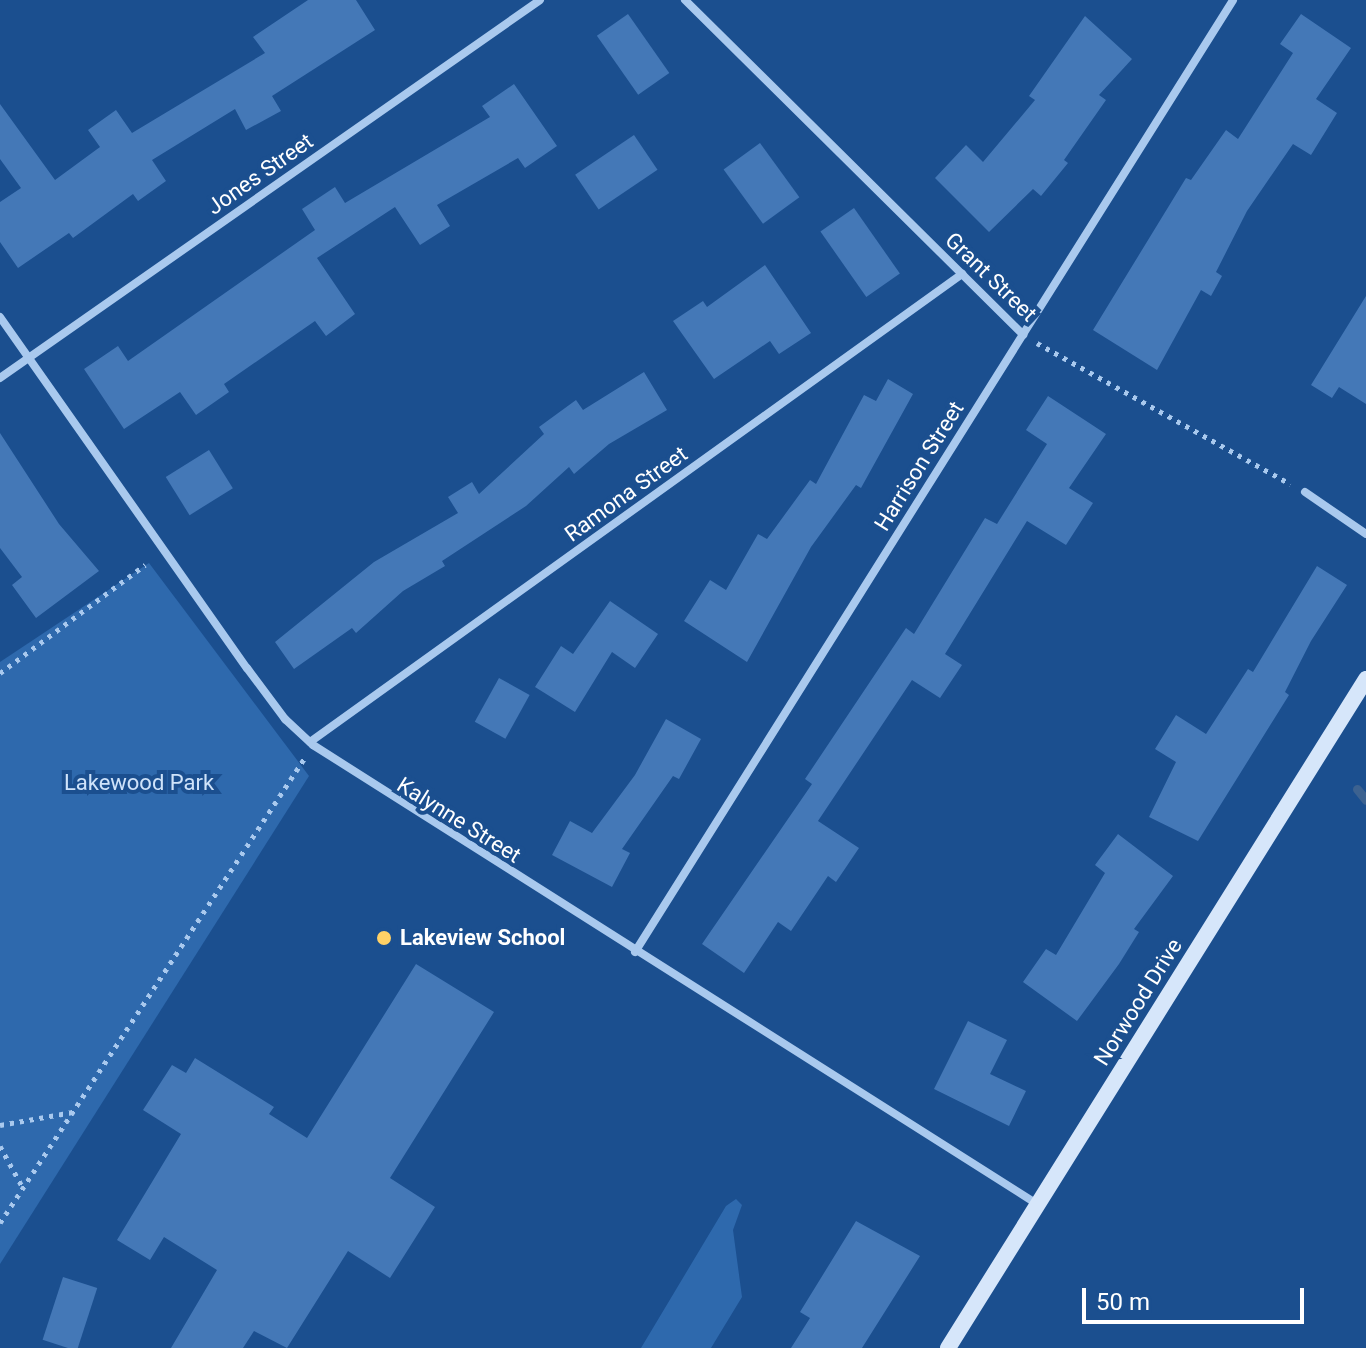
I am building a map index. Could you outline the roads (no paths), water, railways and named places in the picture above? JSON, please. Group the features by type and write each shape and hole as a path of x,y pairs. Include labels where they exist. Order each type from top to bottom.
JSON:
{"street":[{"name":"Jones Street","path":"0,378 540,0"},
{"name":"Grant Street","path":"685,0 1023,335"},
{"name":"Harrison Street","path":"635,952 1233,0"},
{"name":"Ramona Street","path":"312,744 962,274"},
{"name":"Kalynne Street","path":"0,317 247,668 285,719 312,744 635,952 1037,1204"},
{"path":"1305,492 1366,534"},
{"name":"Norwood Drive","path":"948,1348 1366,679"}],"waterway":[{"path":"1357,789 1366,800"}],"place":[{"name":"Lakeview School","path":"384,938"}],"park label":[{"name":"Lakewood Park","path":"139,783"}]}
